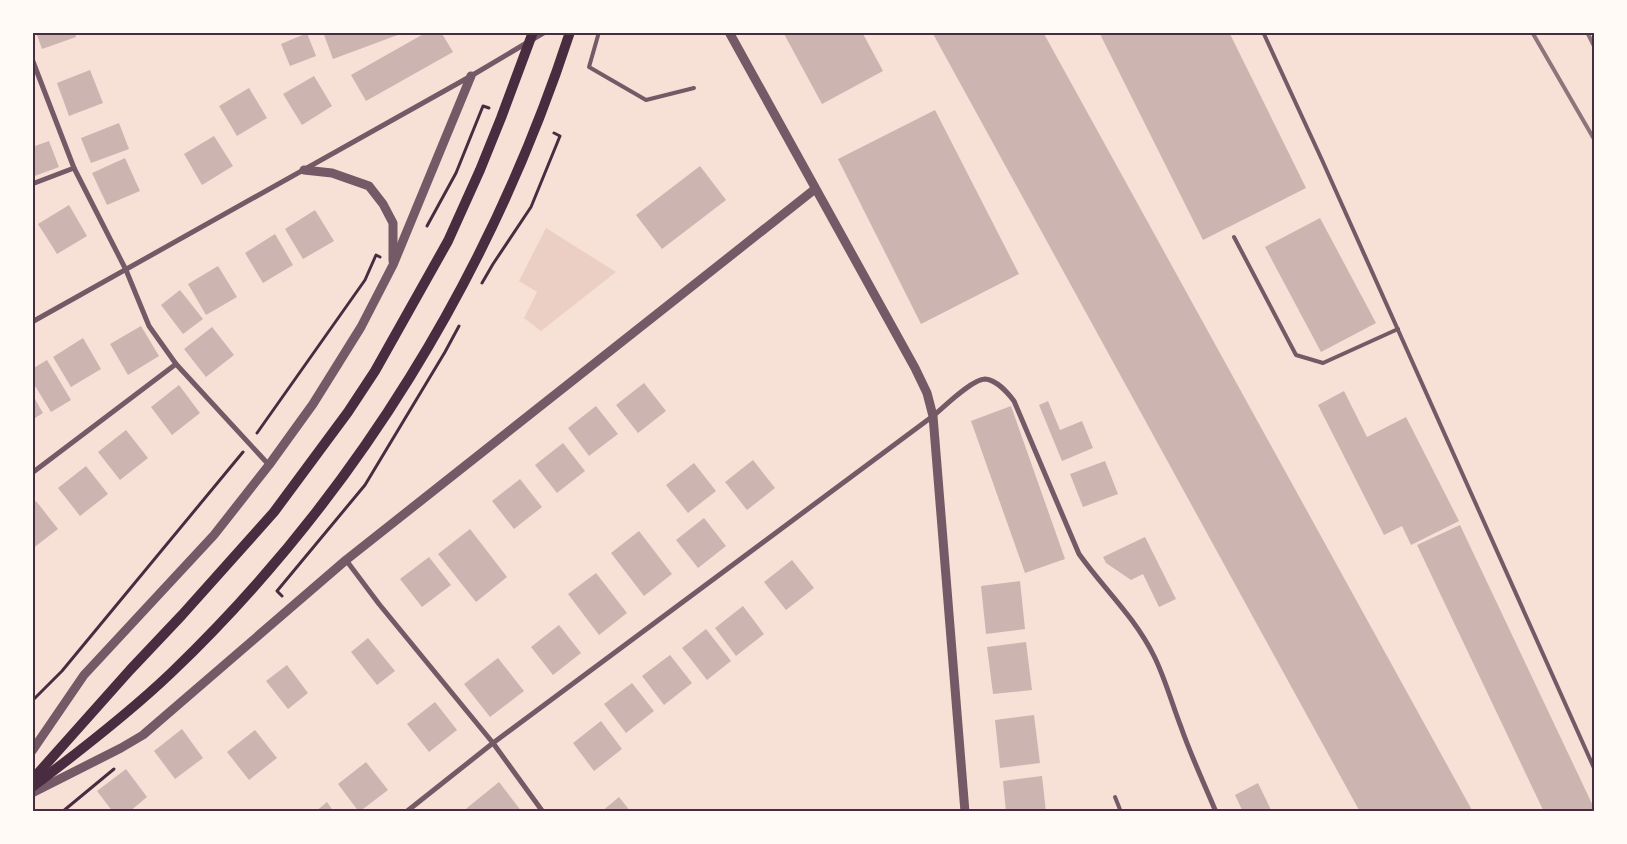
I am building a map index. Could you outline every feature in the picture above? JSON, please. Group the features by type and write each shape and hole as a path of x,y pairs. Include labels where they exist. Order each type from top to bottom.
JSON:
{"main road":[{"path":"32,780 274,512 348,412 375,371 448,241 501,118 532,32"},
{"path":"32,787 112,725 172,672 263,576 297,537 373,434 409,379 476,259 504,201 547,100 570,32"}],"street":[{"path":"32,322 471,76 545,32"},
{"path":"729,32 915,368 927,393 933,416 965,812"},
{"path":"32,59 74,168 126,270 149,326 176,364 269,465"},
{"path":"32,751 84,675 214,535 269,465 312,404 361,327 393,265 471,76"},
{"path":"32,184 74,168"},
{"path":"304,170 332,173 369,186 383,204 393,223 393,265"},
{"path":"32,793 143,735 346,560 815,189"},
{"path":"32,473 176,364"},
{"path":"406,812 493,744 933,416 975,382 985,379 997,384 1014,400 1079,554 1091,572 1114,596 1135,623 1154,656 1216,812"},
{"path":"346,560 379,604 493,744 543,812"}],"lane":[{"path":"599,32 590,67 646,100 694,88"},
{"path":"1263,32 1594,768"},
{"path":"1234,237 1296,355 1323,363 1398,329"},
{"path":"1115,797 1121,812"}],"path":[{"path":"456,173 483,106 490,108"},
{"path":"531,207 560,136 554,133"}],"shaded area":[{"path":"546,228 616,272 541,331 524,318 537,292 519,281"}],"building":[{"path":"36,32 75,32 76,37 42,49"},
{"path":"323,32 403,32 403,33 333,59"},
{"path":"427,32 441,32 453,52 366,101 351,75"},
{"path":"783,32 862,32 883,71 822,104"},
{"path":"932,32 1043,32 1473,812 1360,812"},
{"path":"1099,32 1229,32 1306,188 1203,240"},
{"path":"307,33 316,56 290,66 281,44"},
{"path":"90,70 103,103 69,116 57,83"},
{"path":"314,76 332,106 302,125 283,94"},
{"path":"249,88 267,118 237,136 219,106"},
{"path":"935,110 1019,274 921,324 838,159"},
{"path":"119,123 129,149 91,163 81,138"},
{"path":"214,136 233,166 202,185 184,154"},
{"path":"49,141 59,167 32,177 32,147"},
{"path":"125,158 140,191 107,205 92,173"},
{"path":"700,166 726,200 662,249 636,215"},
{"path":"69,205 87,236 57,254 38,224"},
{"path":"315,210 334,241 303,259 285,229"},
{"path":"1320,218 1376,323 1321,352 1265,247"},
{"path":"275,234 293,265 263,283 245,253"},
{"path":"218,266 237,297 206,315 188,284"},
{"path":"180,290 203,319 183,334 161,305"},
{"path":"141,326 159,356 128,375 110,344"},
{"path":"212,327 234,355 206,377 184,349"},
{"path":"83,338 101,369 71,387 53,357"},
{"path":"47,360 71,400 51,412 32,381 32,369"},
{"path":"644,383 666,411 638,433 616,405"},
{"path":"179,385 200,413 172,435 151,407"},
{"path":"1344,391 1367,437 1406,417 1459,521 1411,545 1402,526 1384,535 1318,405"},
{"path":"32,394 43,413 32,420"},
{"path":"1048,401 1060,430 1082,421 1093,448 1062,461 1039,405"},
{"path":"596,406 618,434 589,456 568,428"},
{"path":"1011,406 1065,559 1025,573 971,421"},
{"path":"126,430 148,458 120,480 98,452"},
{"path":"563,443 585,471 557,493 535,465"},
{"path":"753,460 775,488 747,510 725,482"},
{"path":"1105,461 1118,494 1083,507 1070,474"},
{"path":"694,463 716,491 688,513 666,485"},
{"path":"86,466 108,494 80,516 58,488"},
{"path":"520,479 542,507 514,529 492,501"},
{"path":"36,501 58,529 32,549 32,504"},
{"path":"704,518 726,546 698,568 676,540"},
{"path":"1460,525 1594,808 1594,812 1544,812 1417,545"},
{"path":"470,529 507,577 476,602 438,554"},
{"path":"639,531 672,574 644,596 611,553"},
{"path":"1145,537 1176,599 1159,607 1143,574 1131,580 1106,563 1103,557"},
{"path":"429,557 451,585 422,607 400,579"},
{"path":"792,560 814,588 786,610 764,582"},
{"path":"596,573 627,613 599,635 568,594"},
{"path":"1020,581 1025,629 986,634 981,586"},
{"path":"743,606 764,634 736,656 715,628"},
{"path":"559,625 581,653 553,675 531,647"},
{"path":"706,629 731,661 707,680 682,648"},
{"path":"368,638 395,671 377,685 351,652"},
{"path":"1026,642 1032,690 993,694 987,647"},
{"path":"670,655 692,683 664,705 642,676"},
{"path":"498,658 524,691 490,717 464,684"},
{"path":"287,665 308,693 288,709 266,681"},
{"path":"632,683 654,711 626,733 604,704"},
{"path":"435,702 457,730 429,752 407,724"},
{"path":"1034,715 1040,763 1000,768 995,720"},
{"path":"601,721 622,749 594,771 573,743"},
{"path":"182,729 203,758 175,779 154,751"},
{"path":"255,730 277,758 249,780 227,752"},
{"path":"366,762 388,790 359,812 338,784"},
{"path":"126,769 147,797 129,812 113,812 97,791"},
{"path":"1042,776 1046,812 1006,812 1003,781"},
{"path":"499,782 522,812 462,812"},
{"path":"1258,783 1272,812 1243,812 1235,795"},
{"path":"619,797 631,812 601,812"},
{"path":"327,802 334,812 315,812"}],"railway":[{"path":"1532,32 1594,139"},
{"path":"1587,32 1594,46"}]}
